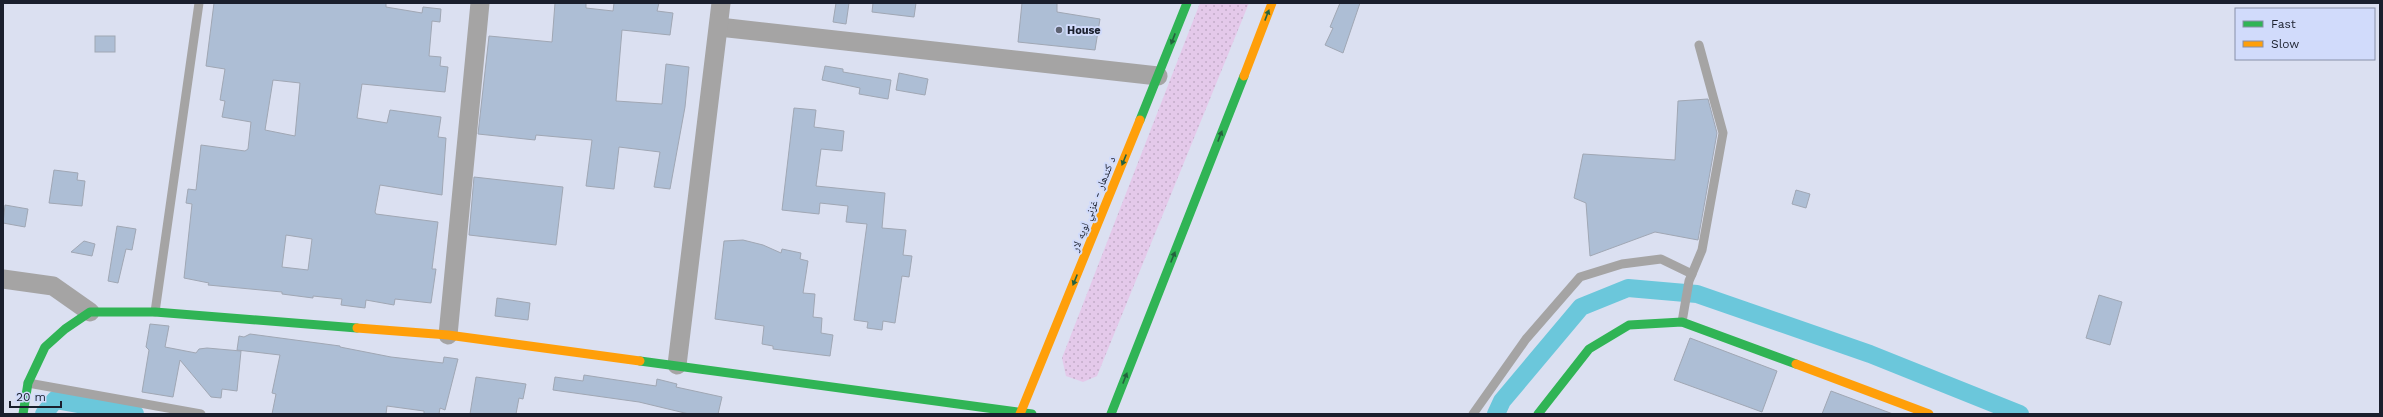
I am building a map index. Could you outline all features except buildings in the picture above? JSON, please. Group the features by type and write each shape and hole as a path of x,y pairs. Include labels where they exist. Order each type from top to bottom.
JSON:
{"main road":[{"name":"د کندهار - غزني لويه لار","path":"1021,413 1187,3"},
{"path":"1111,414 1272,3"},
{"path":"23,414 28,383 45,347 65,329 90,312 155,312 448,335 1032,414"},
{"path":"1538,414 1589,349 1629,325 1682,322 1739,342 1904,410 1929,414"}],"street":[{"path":"448,335 480,3"},
{"path":"677,365 721,3"},
{"path":"719,27 1158,76"},
{"path":"3,279 52,286 90,312"}],"lane":[{"path":"155,312 199,3"},
{"path":"1682,322 1691,277 1702,250 1723,133 1700,45"},
{"path":"1473,414 1526,339 1580,277 1622,264 1660,259 1691,277"},
{"path":"28,383 201,414"}],"shaded area":[{"path":"1200,3 1249,3 1097,376 1083,382 1066,376 1062,358"}],"waterway":[{"path":"1496,414 1502,401 1581,307 1628,288 1697,294 1870,354 2020,414"},
{"path":"44,414 55,400 135,414"}],"traffic: fast":[{"path":"1140,120 1187,3"},
{"path":"1111,414 1244,76"},
{"path":"23,414 28,383 45,347 65,329 90,312 155,312 357,328"},
{"path":"1538,414 1589,349 1629,325 1682,322 1796,364"},
{"path":"640,361 1032,414"}],"traffic: slow":[{"path":"1244,76 1272,3"},
{"path":"1020,414 1140,120"},
{"path":"357,328 448,335 640,361"},
{"path":"1796,364 1929,414"}],"place":[{"name":"House","path":"1059,30"}]}
